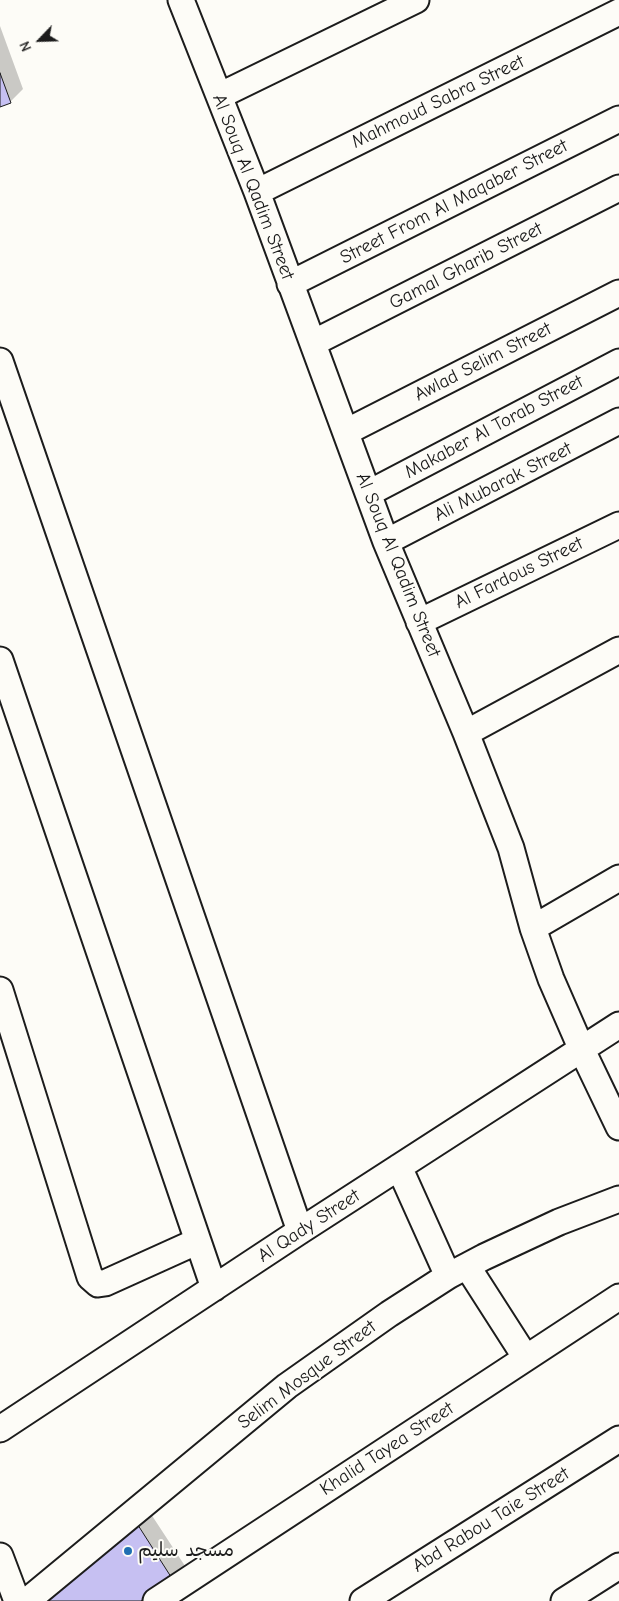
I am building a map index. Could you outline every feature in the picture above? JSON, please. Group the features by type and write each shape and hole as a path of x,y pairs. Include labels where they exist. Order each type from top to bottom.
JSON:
{"street":[{"name":"Al Souq Al Qadim Street","path":"181,0 257,192 386,542 466,733 511,848 533,928 551,979 619,1127"},
{"path":"219,96 416,0"},
{"name":"Mahmoud Sabra Street","path":"257,192 619,12"},
{"name":"Street From Al Maqaber Street","path":"290,284 619,120"},
{"name":"Gamal Gharib Street","path":"313,343 619,188"},
{"name":"Awlad Selim Street","path":"346,432 619,293"},
{"path":"0,361 300,1231"},
{"name":"Makaber Al Torab Street","path":"369,493 619,362"},
{"name":"Ali Mubarak Street","path":"386,542 619,421"},
{"name":"Al Fardous Street","path":"420,622 619,525"},
{"path":"466,733 619,650"},
{"path":"0,660 214,1288"},
{"path":"533,928 619,878"},
{"path":"0,990 90,1277 98,1284 105,1283 198,1241"},
{"name":"Al Qady Street","path":"0,1429 300,1231 619,1025"},
{"path":"399,1167 458,1272 526,1358"},
{"name":"Selim Mosque Street","path":"27,1601 288,1386 389,1314 458,1272 559,1222 619,1199"},
{"name":"Khalid Tayea Street","path":"156,1601 619,1297"},
{"name":"Abd Rabou Taie Street","path":"363,1601 619,1439"},
{"path":"0,1556 17,1601"},
{"path":"564,1601 619,1566"}],"building":[{"path":"0,73 11,103 0,107"},
{"name":"مسجد سليم","path":"136,1522 173,1580 141,1601 45,1601"}],"place":[{"name":"مسجد سليم","path":"128,1551"}]}
